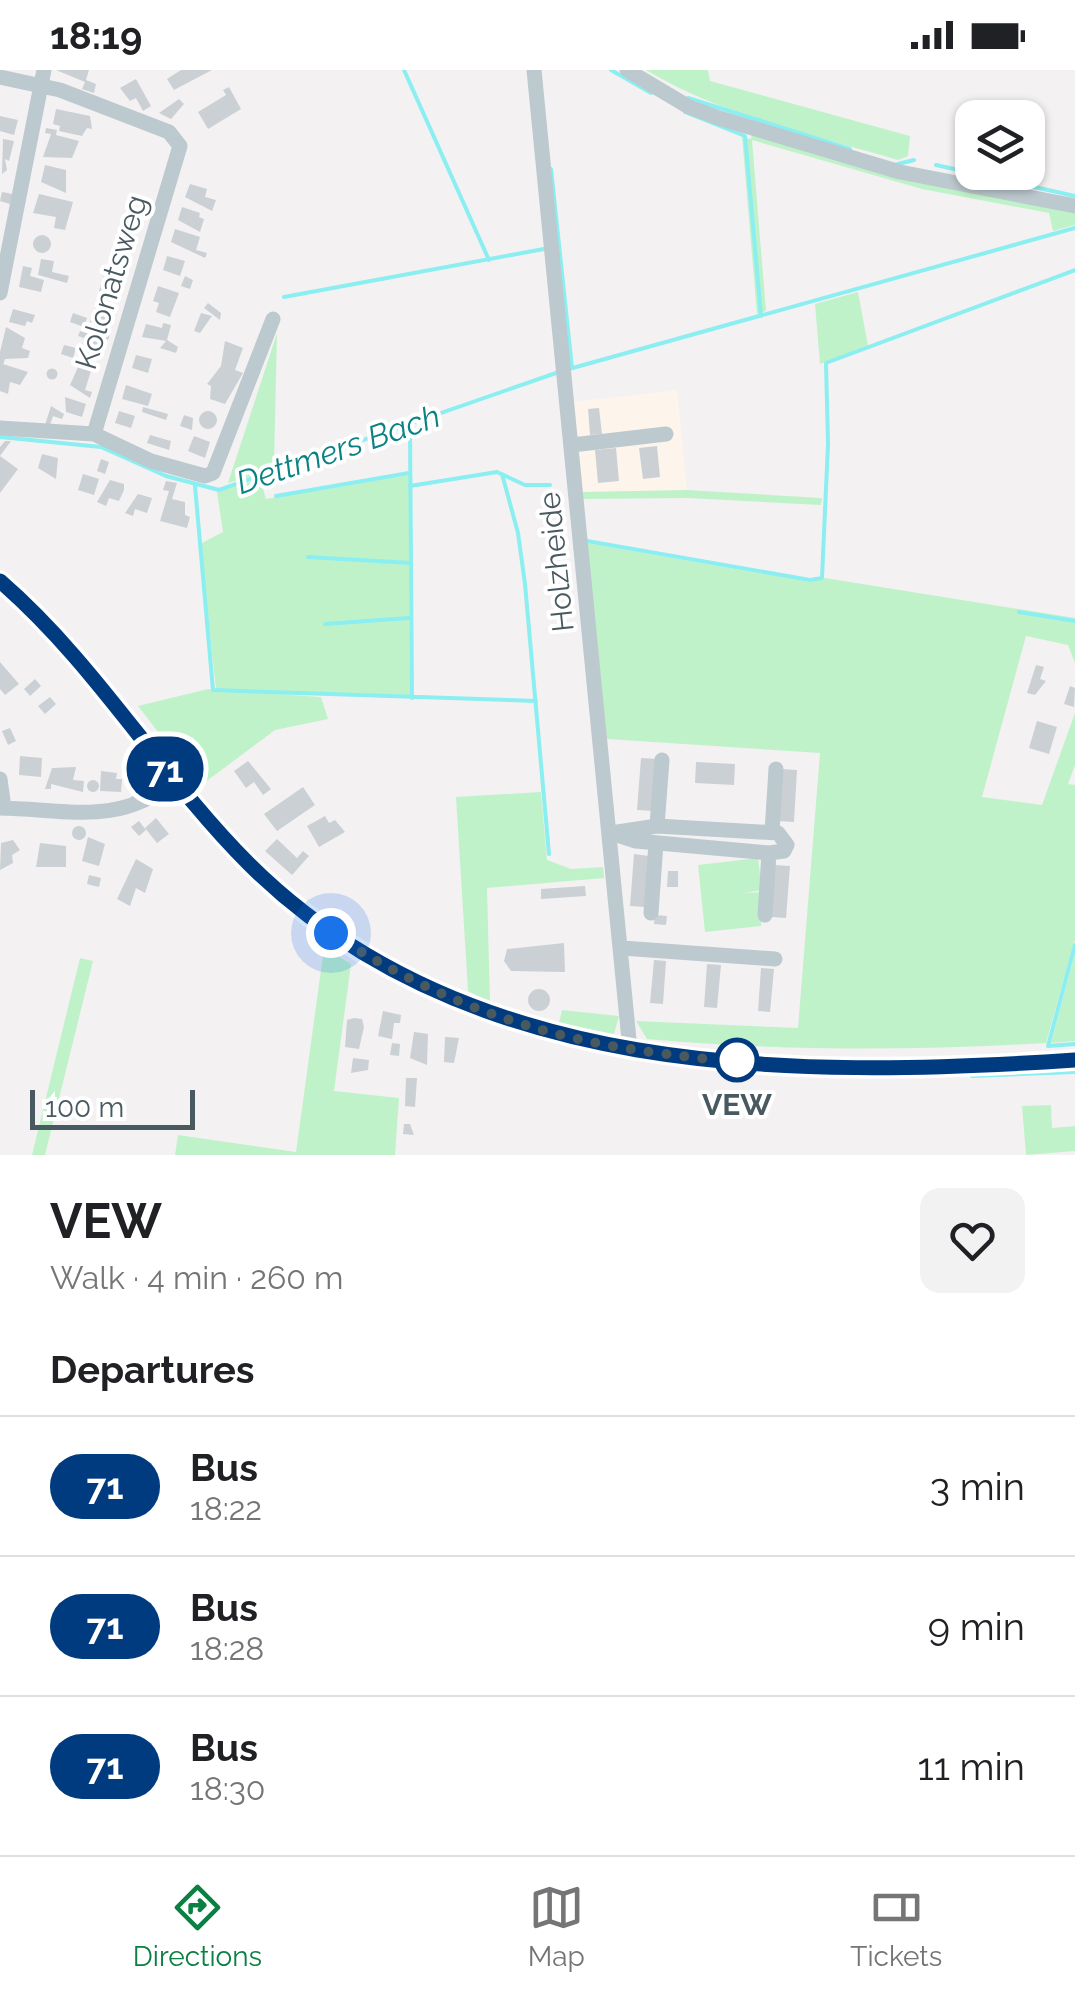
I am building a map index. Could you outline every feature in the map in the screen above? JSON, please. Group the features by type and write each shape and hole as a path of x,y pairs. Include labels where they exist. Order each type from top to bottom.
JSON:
{"main road":[{"path":"0,581 58,636 216,829 291,902 376,962 419,986 503,1020 630,1050 841,1065 1075,1060"}],"street":[{"name":"Holzheide","path":"534,70 630,1050"},
{"path":"626,70 689,107 738,124 900,172 1075,206"},
{"path":"0,77 42,78 0,291"},
{"name":"Kolonatsweg","path":"42,78 169,132 180,146 94,434"},
{"path":"0,428 94,434 177,470 206,476 213,473 273,319"},
{"path":"572,445 666,434"},
{"path":"656,826 662,760"},
{"path":"772,832 776,769"},
{"path":"0,779 2,808 110,814 136,804 170,776"},
{"path":"656,826 772,832 784,836 787,844 784,851 770,853 656,843 611,833 656,826"},
{"path":"651,913 656,843"},
{"path":"764,914 770,853"},
{"path":"622,948 775,959"}],"shaded area":[{"path":"677,390 687,490 582,492 573,402"}],"green space":[{"path":"646,70 708,70 710,81 910,136 908,156 898,160 769,122 706,100"},
{"path":"752,132 955,181 955,190 992,190 1075,210 1075,225 1053,231 1049,213 922,189 752,140 766,311 757,314 742,137 751,139"},
{"path":"858,292 868,346 820,364 815,304"},
{"path":"277,333 274,463 260,474 228,483"},
{"path":"409,475 410,695 216,689 200,544 223,532 217,492 260,479 266,499"},
{"path":"687,490 822,498 821,505 688,498 583,499 582,492"},
{"path":"587,543 810,582 825,578 1075,618 1075,663 1068,645 1026,636 982,797 1042,805 1075,713 1075,765 1068,784 1075,785 1075,939 1046,1043 846,1048 647,1039 636,1021 798,1028 820,753 607,739"},
{"path":"208,689 321,697 328,719 275,730 200,786 138,706"},
{"path":"541,792 547,860 571,869 603,867 604,878 487,888 490,1002 468,991 456,797"},
{"path":"758,858 762,890 744,893 763,892 761,926 705,932 698,865"},
{"path":"324,948 351,964 334,1091 399,1098 395,1155 175,1155 178,1135 296,1152"},
{"path":"1075,953 1075,1041 1051,1043"},
{"path":"80,958 93,961 45,1155 32,1155"},
{"path":"562,1010 619,1016 614,1034 559,1023"},
{"path":"1051,1105 1052,1128 1075,1126 1075,1151 1026,1155 1022,1106"}],"building":[{"path":"56,70 89,70 86,80 96,84 94,93 82,89 85,82"},
{"path":"181,70 212,70 174,90 167,79"},
{"path":"136,79 151,106 143,111 136,98 130,101 120,88"},
{"path":"229,87 241,109 208,129 198,112 226,95 223,90"},
{"path":"179,99 184,104 171,119 159,113"},
{"path":"56,109 90,116 92,129 87,128 82,136 59,131 60,126 53,124"},
{"path":"0,116 18,120 14,135 0,131"},
{"path":"46,128 79,141 72,158 43,157 51,134 45,133"},
{"path":"3,139 14,141 9,161 5,159 7,170 2,174"},
{"path":"45,165 66,170 66,193 41,182"},
{"path":"190,184 207,189 205,197 216,200 212,211 185,197"},
{"path":"2,192 13,194 10,204 0,201"},
{"path":"39,194 73,202 65,230 54,228 56,217 33,213"},
{"path":"182,207 200,213 199,217 204,219 200,232 178,220"},
{"path":"175,229 200,237 196,250 207,253 205,258 171,242"},
{"path":"42,235 49,237 49,251 42,253 35,251 33,244 35,237"},
{"path":"119,238 131,242 124,266 109,261"},
{"path":"167,256 185,261 180,276 163,270"},
{"path":"41,259 54,261 52,272 69,276 67,283 38,275"},
{"path":"23,266 32,268 30,276 44,280 41,292 19,287"},
{"path":"104,275 119,280 114,295 99,291"},
{"path":"185,276 193,280 190,289 181,286"},
{"path":"158,286 179,293 170,317 156,312 159,303 153,301"},
{"path":"208,303 221,313 220,320 204,308"},
{"path":"97,304 110,308 105,326 90,322"},
{"path":"13,309 35,315 32,323 27,321 25,326 9,322"},
{"path":"73,313 87,318 84,327 70,322"},
{"path":"201,313 212,316 200,333 194,331"},
{"path":"163,323 171,325 167,340 178,347 176,353 160,348 166,341 142,337 146,324 162,328"},
{"path":"6,327 25,338 22,348 30,351 28,358 5,359 3,364 28,372 20,385 10,382 8,394 0,391 0,352"},
{"path":"80,331 99,337 100,332 110,334 108,340 101,338 95,357 80,352 84,338 78,336"},
{"path":"225,341 243,348 235,370 243,373 225,404 210,399 211,386 207,384 221,366"},
{"path":"64,345 76,348 73,358 61,354"},
{"path":"136,355 152,359 148,373 132,368"},
{"path":"78,367 91,371 85,390 92,392 90,398 70,385"},
{"path":"52,368 58,374 52,380 46,374"},
{"path":"126,385 152,394 148,406 122,399"},
{"path":"65,397 86,404 82,417 66,412"},
{"path":"51,406 64,414 62,419 53,416 50,425 45,425"},
{"path":"143,407 168,414 166,420 142,412"},
{"path":"599,408 602,434 590,435 588,409"},
{"path":"119,411 135,416 131,428 115,423"},
{"path":"208,411 215,413 215,427 208,429 201,427 199,420 201,413"},
{"path":"184,415 193,418 192,430 180,426"},
{"path":"150,435 171,441 169,450 147,443"},
{"path":"194,436 210,442 205,458 188,451"},
{"path":"11,441 0,456 0,447"},
{"path":"657,446 660,477 643,479 639,448"},
{"path":"616,448 619,481 598,483 595,450"},
{"path":"42,454 58,458 56,479 38,468"},
{"path":"0,456 18,469 0,493"},
{"path":"101,459 109,462 105,474 97,471"},
{"path":"83,474 99,479 94,495 78,490"},
{"path":"110,480 124,484 124,490 119,501 109,498 106,506 97,502"},
{"path":"166,481 177,483 172,499 185,502 185,515 190,517 187,528 160,521 169,491 163,490"},
{"path":"138,494 152,498 147,513 135,509 133,516 125,513"},
{"path":"0,662 19,684 5,695 0,689"},
{"path":"1036,665 1044,667 1040,679 1046,681 1035,695 1027,693"},
{"path":"35,679 41,686 30,696 24,689"},
{"path":"1070,686 1075,688 1074,707 1064,704"},
{"path":"50,697 56,704 45,714 38,706"},
{"path":"1037,721 1057,727 1049,754 1029,748"},
{"path":"10,728 16,741 8,745 2,731"},
{"path":"20,756 42,758 41,777 19,775"},
{"path":"641,758 657,759 653,811 637,810"},
{"path":"248,761 271,789 263,795 254,782 246,788 234,771"},
{"path":"696,762 735,764 734,785 695,783"},
{"path":"76,767 73,780 84,781 83,792 51,784 51,789 45,789 52,768"},
{"path":"782,769 797,770 794,822 778,821"},
{"path":"101,771 117,773 116,779 122,779 121,792 100,791"},
{"path":"93,780 99,786 93,792 87,786"},
{"path":"303,787 315,805 277,831 264,814"},
{"path":"325,816 329,823 335,820 345,832 319,847 307,826"},
{"path":"156,818 169,834 157,843 145,828"},
{"path":"139,821 146,830 139,836 131,827"},
{"path":"79,826 86,833 79,840 72,833"},
{"path":"88,837 105,844 99,866 82,861"},
{"path":"277,839 297,858 303,851 309,856 292,875 265,851"},
{"path":"13,840 20,850 12,855 13,863 0,870 1,843"},
{"path":"40,843 66,846 66,867 36,867"},
{"path":"634,854 649,856 645,907 630,906"},
{"path":"136,859 153,869 145,893 136,888 130,906 117,899"},
{"path":"775,865 790,866 786,918 771,917"},
{"path":"668,871 678,871 678,887 667,887"},
{"path":"89,875 101,878 99,887 87,884"},
{"path":"585,886 586,896 541,899 541,889"},
{"path":"655,915 667,916 666,925 654,924"},
{"path":"564,943 565,972 511,971 504,961 507,949"},
{"path":"654,960 666,961 663,1004 650,1003"},
{"path":"707,964 721,965 717,1008 704,1007"},
{"path":"761,968 774,969 770,1012 758,1011"},
{"path":"539,989 547,992 547,1008 539,1011 531,1008 528,1000 531,992"},
{"path":"383,1011 401,1015 400,1023 394,1023 392,1039 378,1036"},
{"path":"362,1019 364,1027 359,1049 345,1047 347,1020"},
{"path":"414,1032 428,1034 427,1065 410,1058"},
{"path":"445,1037 459,1038 454,1063 444,1062"},
{"path":"392,1043 400,1044 399,1056 390,1055"},
{"path":"353,1058 369,1060 368,1070 351,1073"},
{"path":"406,1078 417,1078 415,1107 405,1106"},
{"path":"404,1124 410,1124 414,1135 403,1134"}],"waterway":[{"path":"404,70 489,260"},
{"path":"611,70 651,93"},
{"path":"688,98 850,149"},
{"path":"685,112 745,136 761,316"},
{"path":"898,164 914,160"},
{"path":"936,165 1075,196"},
{"path":"551,169 572,368"},
{"name":"Dettmers Bach","path":"569,369 1075,228"},
{"path":"284,297 544,249"},
{"path":"587,541 810,580 822,578 828,444 826,363 1075,270"},
{"name":"Dettmers Bach","path":"0,437 101,447 166,476 219,490 559,372"},
{"path":"410,427 412,698"},
{"path":"410,486 497,472 525,485 550,485"},
{"path":"276,496 409,473"},
{"path":"502,474 518,533 525,584 549,854"},
{"path":"195,486 213,690 536,701"},
{"path":"308,557 411,563"},
{"path":"1019,612 1075,621"},
{"path":"325,624 409,618"},
{"path":"1075,945 1048,1046 1075,1044"},
{"path":"972,1076 1075,1072"}],"bus line":[{"name":"71","path":"0,581 58,636 174,781 251,866 331,933 405,979 457,1003 545,1033 688,1057 841,1065 1075,1060"}],"place":[{"name":"VEW","path":"737,1060"}],"route":[{"path":"331,933 405,979 503,1020 589,1043 737,1060"}]}
